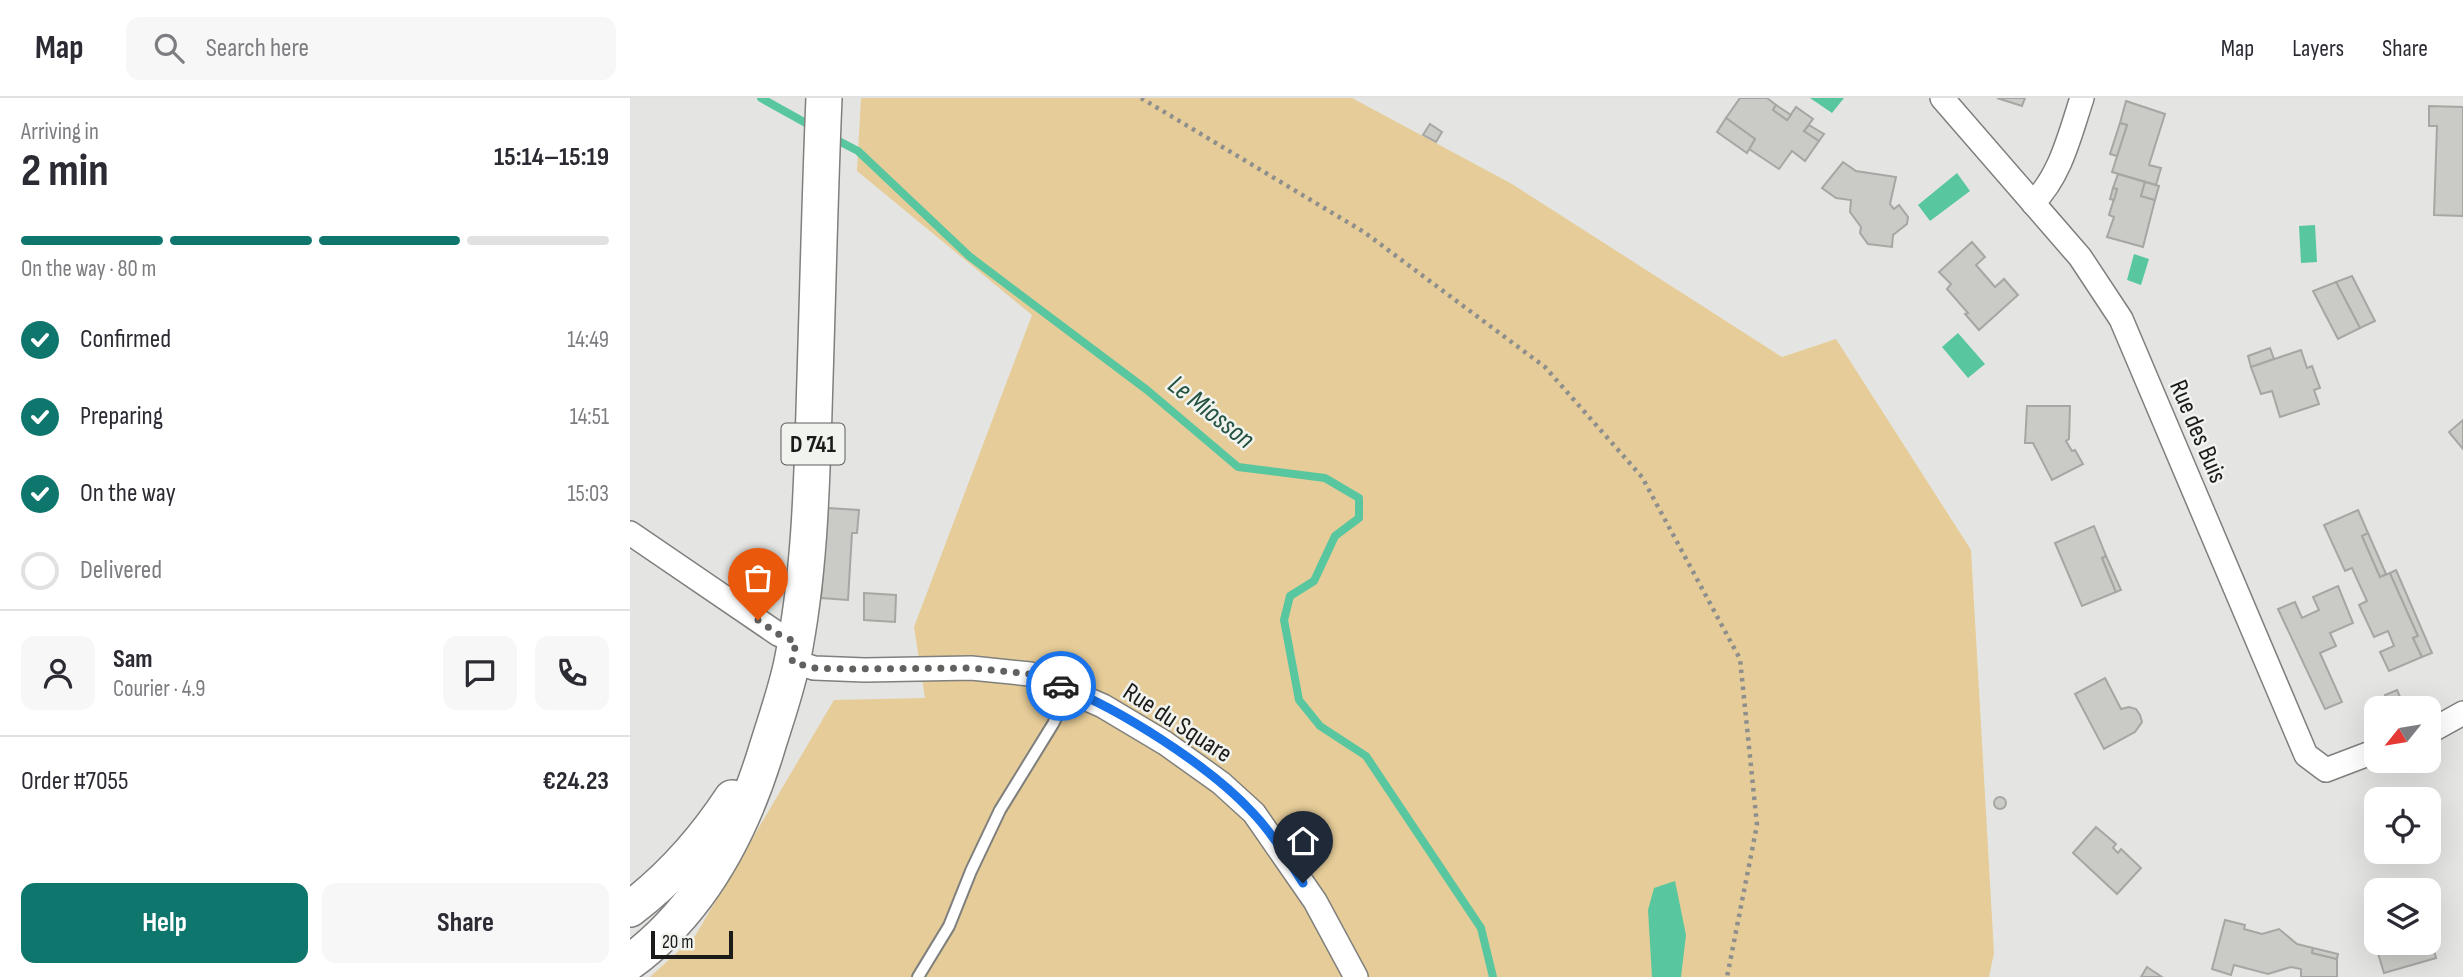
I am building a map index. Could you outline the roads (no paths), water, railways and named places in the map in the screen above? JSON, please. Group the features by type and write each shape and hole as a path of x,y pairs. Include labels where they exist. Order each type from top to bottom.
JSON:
{"main road":[{"name":"D 741","path":"630,962 651,946 681,916 710,877 735,834 754,790 794,652 805,580 811,492 824,100"},
{"name":"D 741","path":"630,909 655,890 686,860 734,795 772,732"}],"street":[{"name":"Rue des Buis","path":"1942,98 2080,257 2121,319 2306,755 2326,770 2364,756"},
{"path":"2033,203 2046,190 2064,152 2082,98"},
{"name":"Rue du Square","path":"630,533 778,634 794,652 814,668 971,668 1030,674 1070,689 1165,743 1221,783 1254,813 1315,901 1356,977"},
{"path":"2441,725 2463,712"}],"lane":[{"path":"918,977 949,926 1000,810 1054,724 1070,689"}],"waterway":[{"name":"Le Miosson","path":"761,98 813,127"},
{"name":"Le Miosson","path":"831,137 858,151 969,256 1147,390 1238,467 1325,478 1359,498 1359,518 1335,536 1314,581 1290,596 1284,620 1299,700 1320,726 1366,756 1481,928 1493,977"}]}
